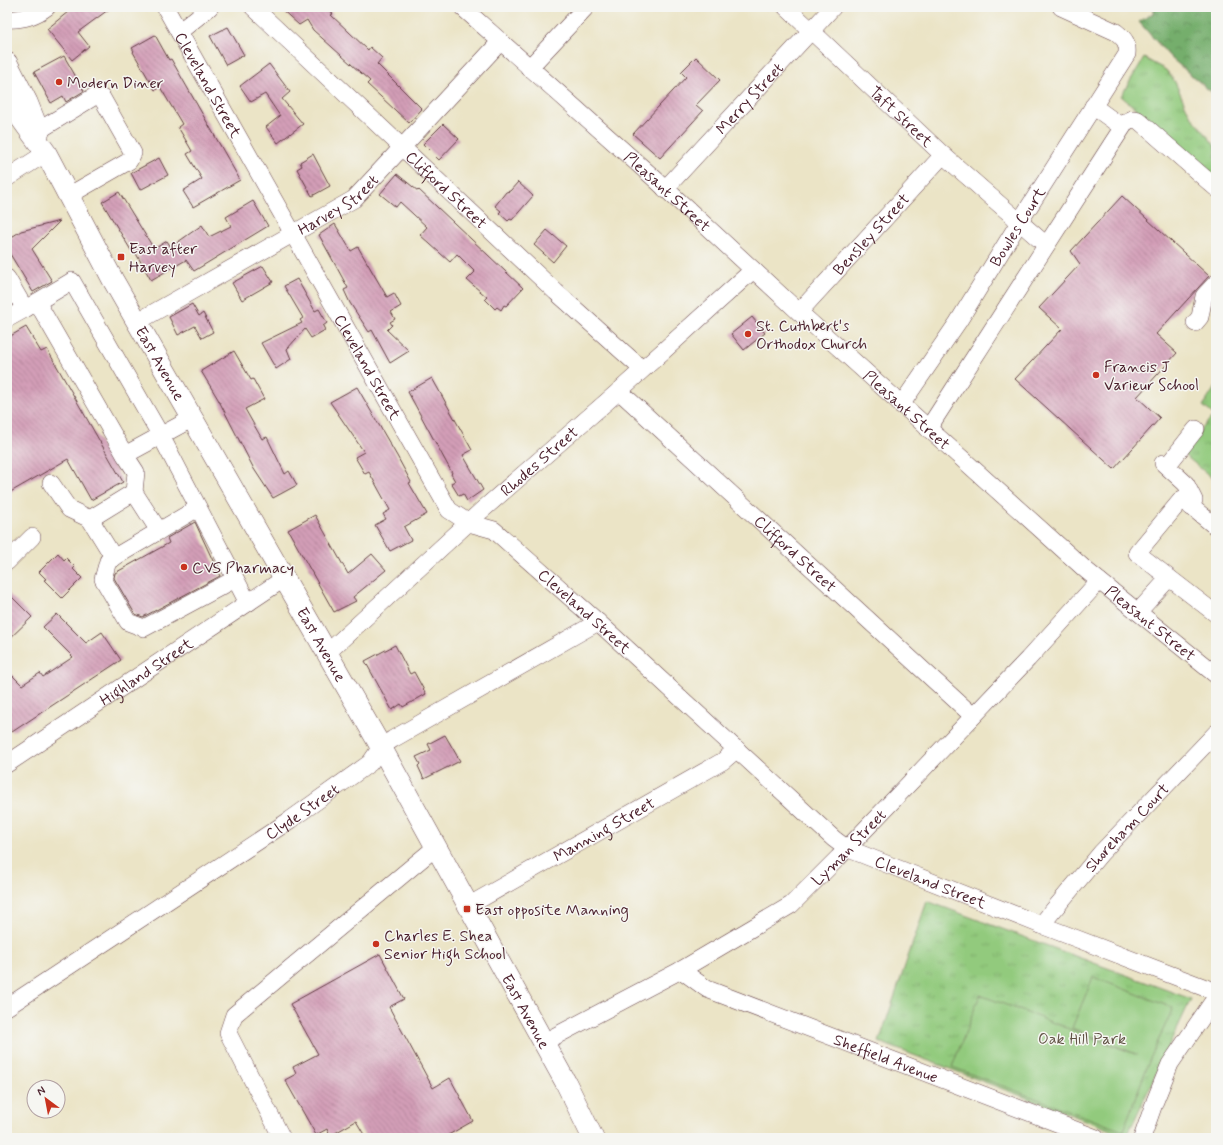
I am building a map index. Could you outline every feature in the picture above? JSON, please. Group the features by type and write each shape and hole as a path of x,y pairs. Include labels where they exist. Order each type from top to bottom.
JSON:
{"main road":[{"name":"East Avenue","path":"7,63 27,102 46,153 68,196 137,322 381,747 566,1082 593,1138"},
{"name":"East Avenue","path":"7,99 46,153"}],"street":[{"path":"7,19 27,17 36,14 47,7"},
{"name":"Cleveland Street","path":"165,7 449,510 469,523 494,530 598,622 834,839 846,848 1040,925 1216,992"},
{"path":"179,32 210,7"},
{"name":"Clifford Street","path":"253,7 556,292 642,369"},
{"name":"Pleasant Street","path":"462,7 665,189 901,405 1099,581 1216,675"},
{"path":"529,68 586,7"},
{"name":"Taft Street","path":"786,7 943,155 1046,245"},
{"name":"Merry Street","path":"665,189 833,7"},
{"name":"Bowles Court","path":"901,405 958,322 1020,221 1127,54 1128,45 1124,38 1116,32 1061,7"},
{"name":"Harvey Street","path":"137,322 354,199 501,41"},
{"path":"38,131 95,96 102,98 133,154 129,161 68,196"},
{"path":"1093,106 1122,126"},
{"path":"928,429 1122,126 1132,119 1138,120 1216,188"},
{"path":"7,178 46,153"},
{"name":"Bensley Street","path":"799,312 943,155"},
{"name":"Rhodes Street","path":"327,653 469,523 619,391 753,270"},
{"path":"7,278 31,305 126,455 136,472 134,492 159,532"},
{"path":"7,319 72,281 161,436 248,603"},
{"path":"1195,322 1200,317 1204,296 1216,283"},
{"name":"Clifford Street","path":"619,391 973,716"},
{"path":"126,455 193,418"},
{"path":"1192,507 1194,500 1192,493 1186,484 1165,464 1196,429"},
{"path":"51,483 69,509 90,519 114,558"},
{"path":"90,519 134,492"},
{"path":"1216,527 1182,499 1137,553 1216,614"},
{"path":"198,508 108,561 103,579 128,622 144,628 235,579"},
{"path":"7,562 32,537"},
{"name":"Highland Street","path":"7,764 285,578"},
{"path":"1138,612 1169,578"},
{"name":"Lyman Street","path":"544,1042 681,970 791,905 973,716 1099,581"},
{"name":"Clyde Street","path":"7,1007 290,820 370,762 381,747 598,622"},
{"name":"Shoreham Court","path":"1040,925 1101,853 1216,733"},
{"name":"Manning Street","path":"468,906 722,761 737,750"},
{"path":"282,1138 228,1033 234,1015 436,847"},
{"name":"Sheffield Avenue","path":"681,970 707,989 1096,1138"},
{"path":"1142,1138 1170,1064 1216,997"}],"green space":[{"path":"1155,7 1216,7 1216,96 1171,58 1139,22 1153,13"},
{"path":"1144,58 1166,70 1175,82 1189,113 1216,147 1216,177 1121,96"},
{"path":"1216,386 1216,414 1215,416 1203,406"},
{"path":"1211,418 1216,421 1216,481 1182,453"},
{"name":"Oak Hill Park","path":"927,901 1191,999 1127,1136 879,1042"},
{"path":"1093,977 1173,1008 1150,1059 1123,1131 952,1067 980,995 1138,1055 1072,1028"}],"building":[{"path":"74,7 112,7 78,32 89,46 72,60 47,29"},
{"path":"279,7 331,7 327,9 333,14 331,15 368,50 370,47 382,58 377,64 422,109 409,123 367,84 370,81 313,30 307,20 299,25"},
{"path":"228,27 244,55 226,65 210,36"},
{"path":"155,35 169,60 171,59 240,180 193,207 183,191 202,179 187,154 192,151 178,127 182,124 160,87 155,90 132,48"},
{"name":"Modern Diner","path":"64,56 84,91 66,102 63,96 51,103 34,72"},
{"path":"696,57 720,80 696,105 703,111 660,158 633,134 686,77 681,72"},
{"path":"269,64 290,92 282,99 303,124 278,143 266,127 280,116 265,94 251,102 240,86"},
{"path":"443,124 459,139 439,160 423,144"},
{"path":"313,154 330,186 312,196 297,169 302,166 300,162"},
{"path":"159,158 168,175 140,190 131,173"},
{"path":"397,174 418,191 419,190 523,288 506,306 504,305 501,310 497,307 495,309 485,299 487,297 467,280 475,272 457,254 450,262 420,235 427,227 400,202 396,207 380,194"},
{"path":"518,182 533,196 512,220 510,219 508,221 499,213 501,211 495,206 506,192 510,191"},
{"path":"119,192 154,249 167,241 171,247 202,225 209,237 231,226 226,217 253,201 268,226 194,271 186,260 151,280 134,250 132,252 102,202"},
{"path":"1122,196 1209,276 1156,334 1177,353 1137,397 1160,418 1114,469 1015,379 1062,329 1039,308 1080,264 1071,251"},
{"path":"60,221 32,249 52,281 33,292 7,249 7,240 21,231"},
{"path":"335,224 351,251 358,247 387,297 394,293 401,306 391,312 395,319 390,322 392,325 387,330 409,351 390,363 372,330 369,332 350,303 344,290 348,288 319,235"},
{"path":"547,230 566,246 553,262 534,245"},
{"path":"263,266 273,282 242,300 232,283"},
{"path":"297,279 315,311 319,309 327,323 323,326 325,330 311,338 305,329 287,349 291,359 276,369 261,343 302,323 300,320 303,318 284,286"},
{"path":"192,304 199,316 203,313 213,332 202,338 195,326 178,335 169,317"},
{"name":"St. Cuthbert's Orthodox Church","path":"752,317 765,333 744,350 731,334"},
{"path":"26,327 41,352 47,349 123,482 91,500 68,459 7,494 7,338"},
{"path":"234,351 251,380 253,379 264,399 245,409 262,439 267,437 285,474 289,471 297,485 273,498 254,469 218,399 201,371"},
{"path":"432,378 472,450 463,455 483,490 467,501 463,494 459,496 451,483 455,481 451,474 452,473 408,392"},
{"path":"357,387 397,456 411,482 409,483 427,514 404,527 411,540 390,551 375,525 386,519 383,514 390,510 369,472 365,474 355,457 364,452 330,402"},
{"path":"315,515 348,574 372,554 386,570 353,597 356,601 334,612 288,530"},
{"path":"195,522 220,576 143,617 135,614 114,578 115,573 169,543 167,538"},
{"path":"58,553 64,560 66,558 75,567 73,569 82,578 62,598 44,580 46,579 39,572"},
{"path":"7,592 32,617 7,641"},
{"path":"57,614 86,643 102,632 121,660 12,732 7,725 7,670 22,685 40,673 43,677 73,657 43,627"},
{"path":"395,645 410,674 414,672 426,694 403,707 401,704 392,710 365,661"},
{"path":"445,735 460,761 424,779 418,766 420,764 416,757 431,750 428,744"},
{"path":"380,954 404,999 389,1007 433,1088 450,1078 473,1121 443,1138 366,1138 356,1121 330,1136 327,1129 316,1135 285,1080 296,1074 293,1067 318,1054 290,1004"}],"place":[{"name":"Modern Diner","path":"59,82"},
{"name":"East after Harvey","path":"121,257"},
{"name":"St. Cuthbert's Orthodox Church","path":"748,334"},
{"name":"Francis J Varieur School","path":"1096,375"},
{"name":"CVS Pharmacy","path":"184,567"},
{"name":"East opposite Manning","path":"467,909"},
{"name":"Charles E. Shea Senior High School","path":"376,944"}]}
